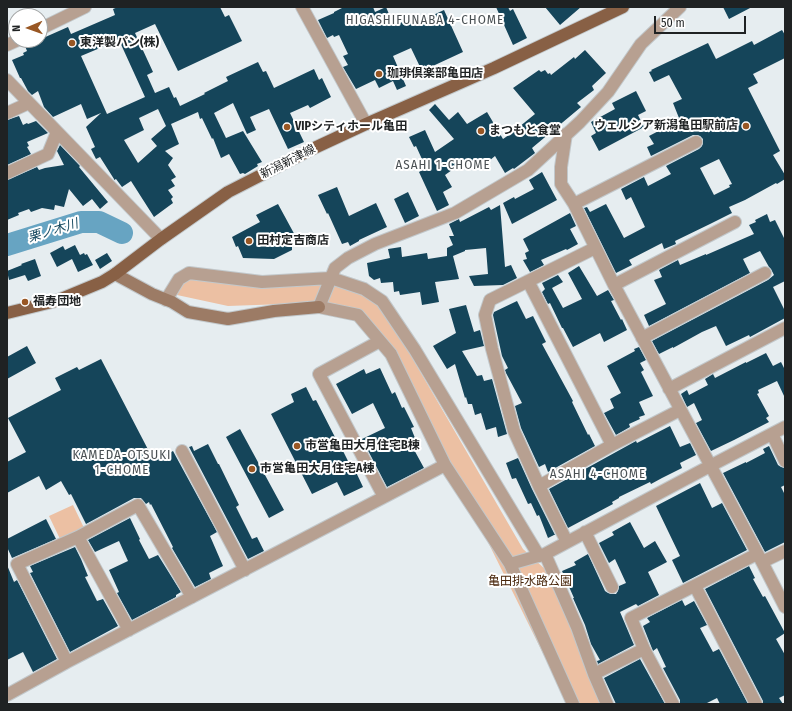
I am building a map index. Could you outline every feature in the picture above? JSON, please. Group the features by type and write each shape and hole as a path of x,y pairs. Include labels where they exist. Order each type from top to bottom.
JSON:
{"main road":[{"name":"新潟新津線","path":"7,312 56,301 102,282 228,192 310,150 494,68 622,7"}],"street":[{"path":"48,25 85,7"},
{"path":"302,7 366,124"},
{"path":"319,307 335,268 348,258 375,244 455,213 528,170 580,122 608,92 641,44 680,7"},
{"path":"7,80 161,240"},
{"path":"7,113 29,103"},
{"path":"7,173 48,154 57,132"},
{"path":"566,134 561,184 574,204 614,285 785,607"},
{"path":"574,204 696,142"},
{"path":"614,285 735,222"},
{"path":"567,542 514,431 492,349 485,315 490,300 595,248"},
{"path":"166,300 179,279 189,273 262,282 331,278 364,289 382,301 415,350 542,555 577,628 607,704"},
{"path":"642,338 765,273"},
{"path":"115,274 188,312 228,319 274,311 319,307 358,315 391,354 445,465 510,564 573,704"},
{"path":"528,281 612,445"},
{"path":"669,389 785,328"},
{"path":"380,341 318,374 384,497"},
{"path":"539,486 612,445 680,410"},
{"path":"510,564 542,555 785,427"},
{"path":"772,434 785,461"},
{"path":"182,451 245,570"},
{"path":"7,695 67,662 445,465"},
{"path":"67,662 17,564 78,537 138,505 192,597"},
{"path":"585,532 612,587"},
{"path":"78,537 129,630"},
{"path":"673,704 644,649 631,618 695,586 760,558 785,551"},
{"path":"695,586 756,704"},
{"path":"594,674 644,649"}],"green space":[{"name":"亀田排水路公園","path":"193,277 262,288 337,284 381,304 523,549 546,570 604,704 568,704 396,356 359,311 312,303 228,306 177,295 181,283"},
{"path":"73,505 84,528 60,539 49,516"}],"building":[{"path":"118,7 220,7 225,17 229,15 242,41 178,71 155,24 135,33 153,72 147,75 155,93 169,87 180,106 228,81 226,77 258,62 263,72 266,71 274,88 314,69 319,80 322,78 331,97 310,108 308,105 290,113 304,142 288,149 269,109 250,117 256,130 247,134 233,103 214,113 226,138 243,131 262,162 257,164 258,166 245,174 240,174 229,154 221,158 213,138 212,139 202,118 200,119 198,112 171,124 179,144 165,151 173,158 168,165 176,177 171,180 175,186 168,190 173,197 171,199 173,203 154,217 131,181 122,187 116,179 114,180 100,157 96,159 91,149 95,147 86,127 101,113 87,119 81,104 53,117 44,107 38,91 32,95 28,91 12,60 24,55 23,53 27,51 26,48 48,48 48,36 68,27 71,34 115,15 113,9","holes":["119,40 145,97 107,114 81,56","158,109 166,126 151,139 157,146 138,163 124,140 144,130 139,118"]},
{"path":"344,7 373,7 375,12 386,7 394,26 411,18 414,24 444,10 463,52 422,71 411,48 393,56 406,86 397,90 393,81 379,88 375,80 356,89 343,67 348,65 343,56 348,54 339,35 334,37 333,35 327,38 318,20"},
{"path":"496,7 508,7 510,11 513,9 527,38 513,45"},
{"path":"545,7 581,7 560,25"},
{"path":"723,7 752,7 729,19"},
{"path":"782,30 785,35 785,58 753,74 758,83 748,88 780,151 773,155 785,175 785,179 729,207 732,213 675,241 676,244 664,249 662,243 629,260 632,265 616,273 584,208 587,207 590,212 606,204 624,238 645,227 631,197 626,200 621,189 644,177 648,186 671,174 666,166 699,149 703,143 703,139 700,136 693,135 651,156 647,147 654,144 649,136 670,125 669,123 679,118 673,103 682,99 669,75 654,82 649,72 708,43 716,59 752,41 754,45","holes":["719,159 732,184 729,185 730,187 714,195 700,168"]},
{"path":"585,50 606,73 592,86 594,90 577,103 581,107 532,148 535,153 514,169 513,168 505,173 495,156 478,170 476,166 472,168 466,160 445,175 452,187 443,192 449,205 437,211 419,172 426,168 416,146 414,147 409,137 425,130 435,152 454,139 429,110 435,104 449,120 458,112 467,124 487,112 503,139 535,114 513,88 539,70 541,72 545,70 551,75 574,57 575,59"},
{"path":"636,91 646,111 638,115 644,127 599,151 591,136 596,133 591,122 615,109 612,103"},
{"path":"19,116 23,125 36,121 48,133 27,142 29,146 27,147 31,154 7,165 7,120"},
{"path":"60,145 80,166 79,167 108,202 100,209 92,199 83,206 69,189 64,207 55,205 54,210 42,208 31,212 29,209 18,213 19,215 7,220 7,180 37,167 39,170 64,165 57,151"},
{"path":"542,172 557,200 512,224 503,203 514,197 515,199 534,189 529,180"},
{"path":"337,187 349,216 376,203 387,227 359,240 350,246 348,242 342,244 318,195"},
{"path":"408,192 419,216 405,223 394,199"},
{"path":"278,204 297,239 292,242 292,250 274,259 243,258 232,237 260,222 256,215"},
{"path":"500,205 505,267 511,265 517,278 503,285 474,286 469,276 488,274 486,248 465,250 453,256 459,279 435,282 439,302 422,305 420,292 400,295 399,291 394,292 393,282 381,283 380,278 374,280 369,276 367,263 390,258 388,249 401,247 402,257 427,253 428,259 447,256 447,248 453,245 449,236 454,236 449,224 459,219 460,222 489,207 491,210"},
{"path":"570,213 576,226 570,229 578,244 541,260 544,265 530,272 523,260 527,259 525,253 529,251 523,239"},
{"path":"767,214 770,222 775,220 785,240 785,281 773,287 785,311 785,318 750,337 749,335 726,346 716,326 659,354 652,341 768,280 774,275 760,251 743,259 750,273 649,326 644,315 666,304 654,280 662,277 659,270 678,260 680,265 754,234 749,225"},
{"path":"75,245 80,255 84,253 85,255 87,254 93,265 78,272 72,259 57,267 50,253 63,246 65,250"},
{"path":"107,253 112,261 100,269 95,260"},
{"path":"35,259 41,276 28,281 25,275 9,280 7,271"},
{"path":"579,266 597,296 608,290 614,300 611,301 627,330 604,342 600,333 573,347 550,303 548,304 542,292 545,289 542,283 558,275 563,282 552,288 563,308 582,299 568,273"},
{"path":"517,301 526,319 533,316 546,342 542,344 573,401 572,402 588,435 589,434 595,446 548,472 545,464 539,467 521,428 515,406 522,403 505,370 508,368 502,356 493,315 494,312"},
{"path":"466,305 474,332 480,330 484,346 462,351 477,376 482,375 484,381 492,379 507,434 498,437 496,427 486,430 481,413 475,415 472,404 468,404 455,364 447,369 433,346 456,333 449,309"},
{"path":"27,346 36,363 7,379 7,357"},
{"path":"639,347 646,360 640,363 644,370 641,372 653,396 639,402 645,415 639,417 640,419 629,424 630,427 616,435 604,413 614,408 610,399 621,393 607,366 635,351 634,349"},
{"path":"766,353 773,366 781,362 785,370 785,398 777,381 758,390 759,393 757,394 769,416 766,418 769,422 711,451 696,423 702,420 694,403 687,407 681,394 687,390 689,395 708,385 705,379 713,374 715,378"},
{"path":"101,359 154,461 173,451 217,532 210,536 223,566 209,573 211,579 195,587 172,548 173,547 151,504 150,505 149,502 146,504 141,498 134,498 86,524 71,494 69,495 61,481 46,490 39,476 7,493 7,462 26,452 8,418 61,390 55,378 77,367 79,370"},
{"path":"380,368 392,394 395,392 402,408 404,407 414,427 411,428 417,443 412,446 424,468 387,487 362,439 385,428 373,403 352,414 336,384 364,369 366,374"},
{"path":"306,387 313,401 316,400 338,443 345,440 349,448 343,451 353,471 355,470 363,487 344,496 337,482 312,494 271,414 294,402 291,394"},
{"path":"670,426 680,447 690,443 696,455 680,463 682,468 651,484 650,482 619,497 612,502 613,504 568,528 549,489 636,441 637,443"},
{"name":"市営亀田大月住宅A棟","path":"240,429 284,510 269,518 226,437"},
{"path":"208,444 239,505 236,507 252,539 257,537 264,551 248,559 189,447 192,446 194,451"},
{"path":"769,446 778,465 785,468 785,485 781,487 785,495 785,542 765,552 723,473 765,453 763,449"},
{"path":"518,458 555,535 548,538 539,515 537,516 531,503 528,504 516,478 512,479 506,463"},
{"path":"700,483 712,508 722,503 747,550 683,583 672,560 680,556 656,506"},
{"path":"130,518 149,559 158,555 181,592 176,595 176,597 132,620 117,593 119,592 109,570 128,561 119,541 95,552 88,540"},
{"path":"46,519 56,539 12,558 7,547 7,539"},
{"path":"630,522 644,548 655,541 667,562 648,572 659,595 638,606 636,604 620,612 634,645 598,664 597,661 600,660 591,644 585,625 562,571 576,565 574,562 588,554 605,591 611,594 616,594 619,586 626,583 615,559 609,563 599,543 614,535 612,532"},
{"path":"75,547 88,576 85,577 97,601 103,599 118,626 70,652 30,573 33,572 30,566"},
{"path":"7,565 14,582 17,580 57,659 33,672 23,652 7,660"},
{"path":"749,566 755,578 753,579 763,597 765,596 785,633 776,639 785,655 785,695 779,698 783,704 763,704 763,701 705,589"},
{"path":"682,600 685,606 694,601 707,625 700,628 713,652 719,649 748,704 720,704 717,698 705,704 680,704 680,700 663,668 666,667 657,648 653,651 643,626 650,622 647,618"},
{"path":"640,659 665,704 616,704 604,678"}],"waterway":[{"name":"栗ノ木川","path":"7,245 81,222 99,222 122,233"}],"place":[{"name":"東洋製パン(株)","path":"72,43"},
{"name":"珈琲倶楽部亀田店","path":"379,74"},
{"name":"ウェルシア新潟亀田駅前店","path":"746,126"},
{"name":"VIPシティホール亀田","path":"287,127"},
{"name":"まつもと食堂","path":"481,131"},
{"name":"田村定吉商店","path":"249,241"},
{"name":"福寿団地","path":"25,302"},
{"name":"市営亀田大月住宅B棟","path":"297,446"},
{"name":"市営亀田大月住宅A棟","path":"252,469"}],"district":[{"name":"HIGASHIFUNABA 4-CHOME","path":"425,20"},
{"name":"ASAHI 1-CHOME","path":"443,165"},
{"name":"KAMEDA-OTSUKI 1-CHOME","path":"122,462"},
{"name":"ASAHI 4-CHOME","path":"598,474"}]}
